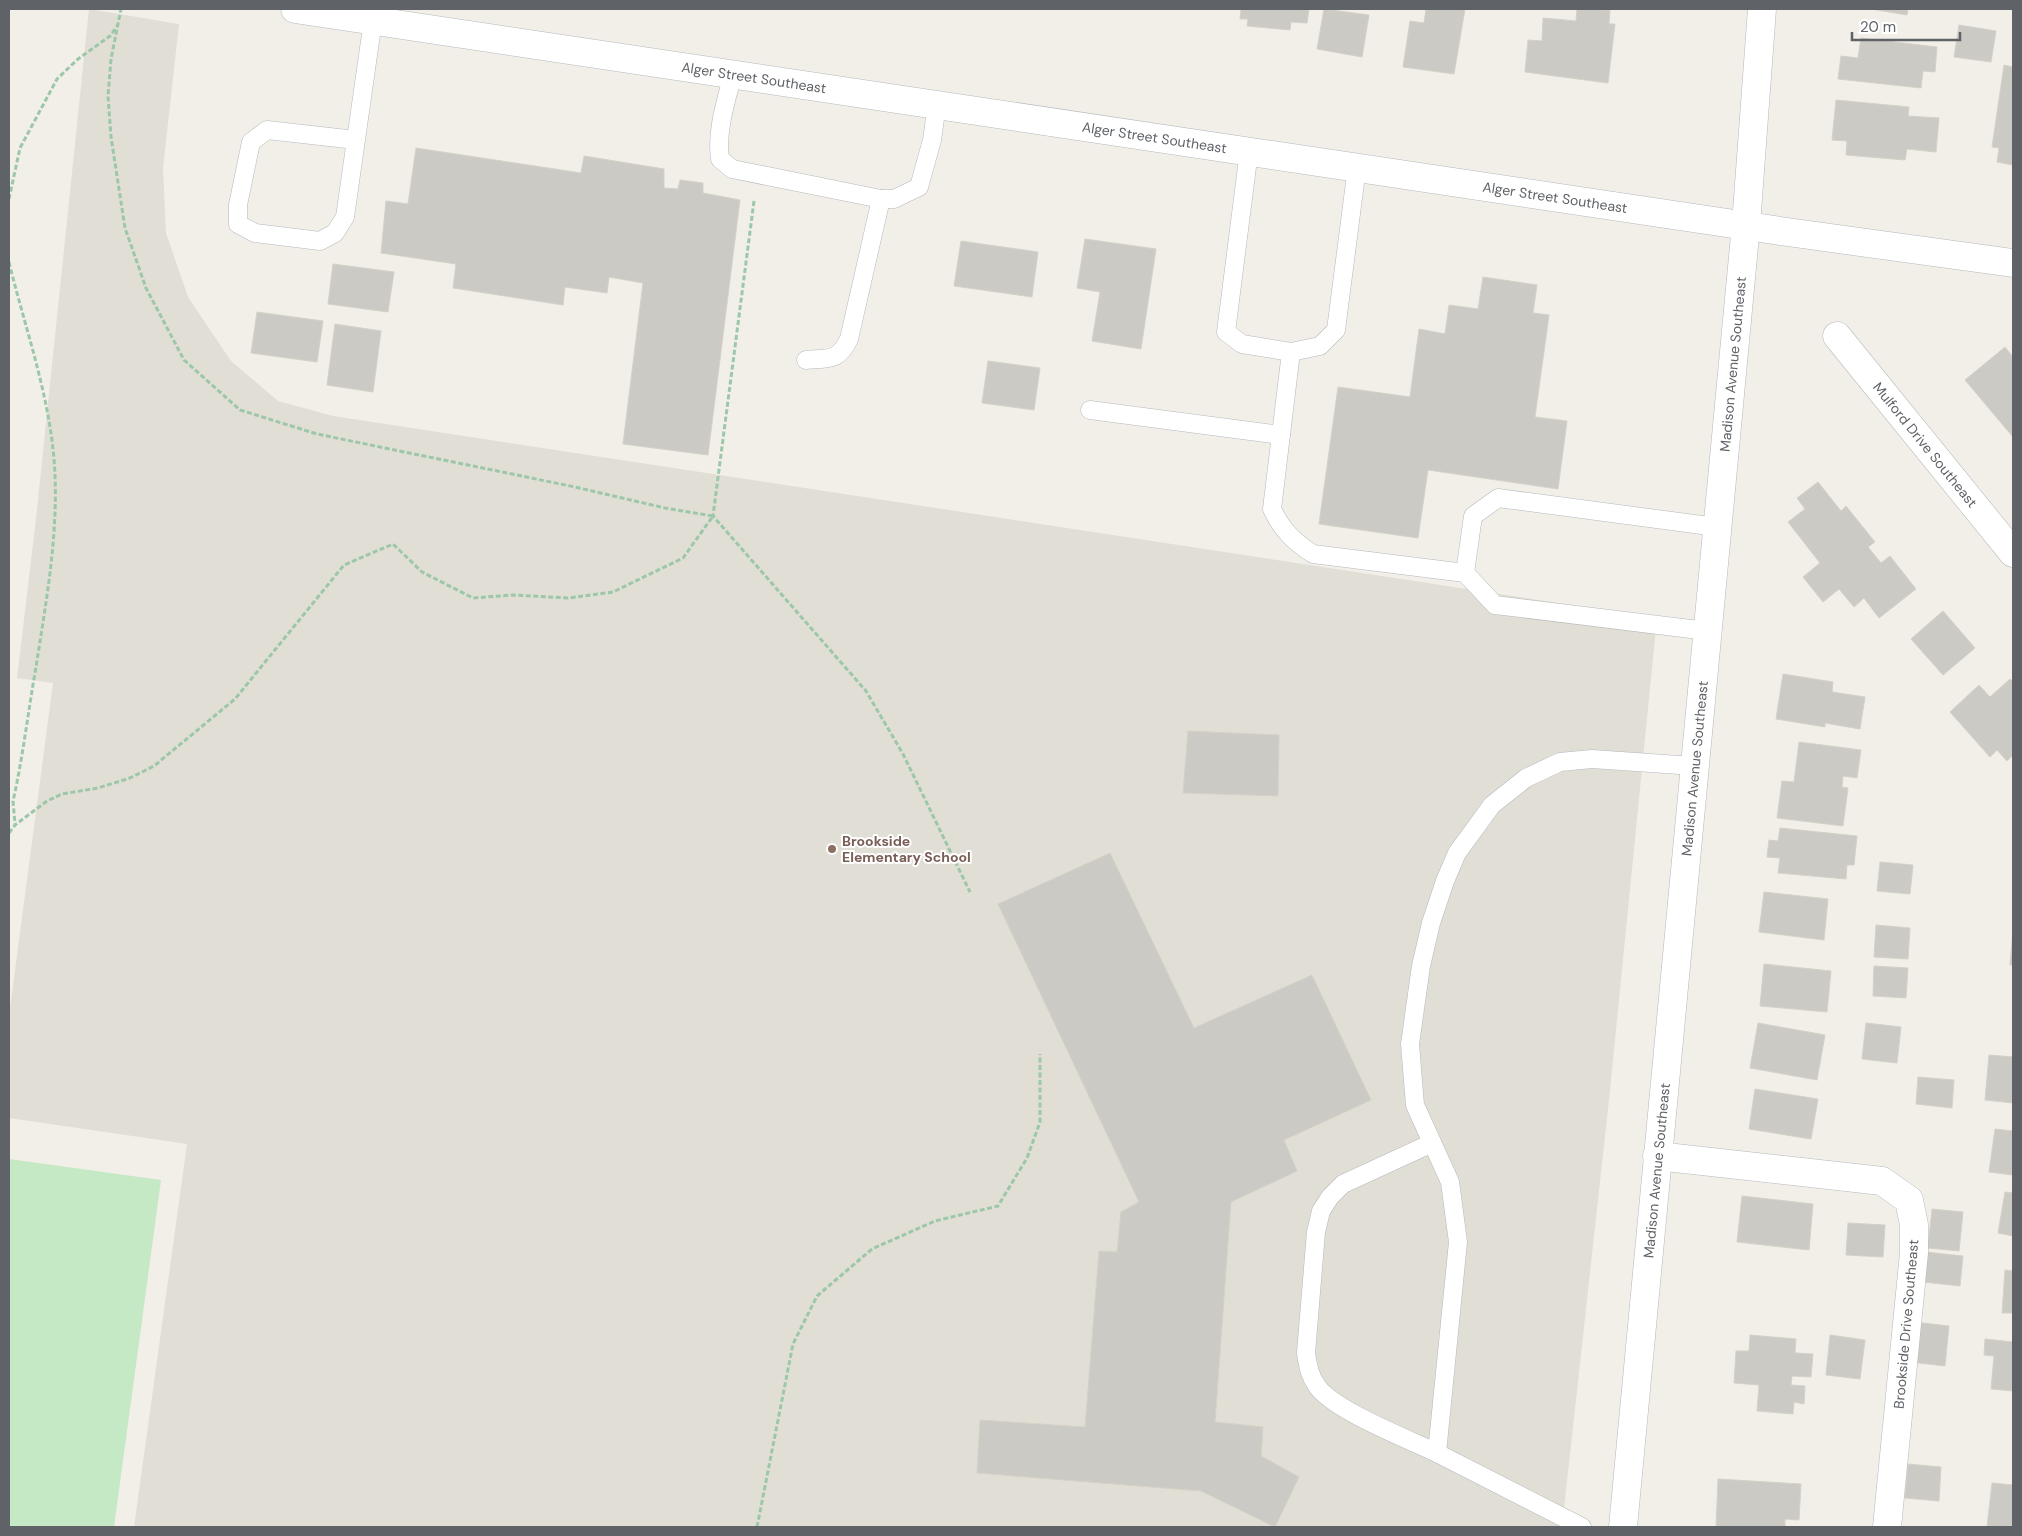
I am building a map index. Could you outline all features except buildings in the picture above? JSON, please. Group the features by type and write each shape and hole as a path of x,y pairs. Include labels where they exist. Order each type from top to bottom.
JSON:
{"street":[{"name":"Alger Street Southeast","path":"295,9 2013,263"},
{"name":"Madison Avenue Southeast","path":"1623,1527 1656,1156 1746,225 1762,9"},
{"name":"Mulford Drive Southeast","path":"1836,336 2013,553"},
{"name":"Brookside Drive Southeast","path":"1656,1156 1882,1180 1909,1200 1914,1225 1914,1254 1887,1527"}],"lane":[{"path":"356,140 267,130 251,142 238,205 238,224 255,233 320,241 335,234 345,217 356,140 373,20"},
{"path":"732,74 720,130 718,146 720,159 732,169 881,199 894,199 919,186 932,140 937,104"},
{"path":"1249,151 1226,332 1242,344 1291,352 1320,346 1336,330 1357,167"},
{"path":"806,360 835,358 843,352 846,346 881,199"},
{"path":"1291,352 1272,509 1281,527 1296,542 1313,554 1465,573 1495,605 1707,631"},
{"path":"1090,410 1281,436"},
{"path":"1465,573 1473,516 1498,498 1717,527"},
{"path":"1437,1454 1458,1242 1450,1182 1415,1105 1410,1044 1415,996 1431,923 1445,881 1457,852 1472,829 1492,805 1526,778 1560,762 1592,759 1694,766"},
{"path":"1432,1143 1343,1184 1330,1197 1321,1212 1316,1232 1306,1353 1309,1372 1317,1387 1337,1405 1582,1527"}],"path":[{"path":"121,9 120,23 110,59 108,96 111,136 125,228 146,288 184,360 240,410 317,434 575,487 665,508 713,516 866,691 903,754 970,892"},
{"path":"9,199 20,148 57,79 78,59 110,36 120,23"},
{"path":"9,833 15,824 47,801 62,794 98,788 130,778 154,766 234,699 344,565 393,544 422,572 473,598 513,595 568,598 613,592 683,558 713,516 755,193"},
{"path":"9,262 36,362 48,420 53,450 54,496 47,597 13,802 15,824"},
{"path":"757,1527 793,1344 816,1296 872,1249 935,1221 998,1206 1027,1158 1040,1122 1040,1054"}],"shaded area":[{"name":"Brookside Elementary School","path":"89,9 179,24 163,168 166,233 188,297 231,361 278,401 333,416 1657,618 1609,1100 1562,1527 134,1527 187,1144 9,1118 9,1016 53,683 17,678 36,519"}],"green space":[{"path":"9,1159 161,1180 114,1527 9,1527"}],"place":[{"name":"Brookside Elementary School","path":"832,849"}]}
